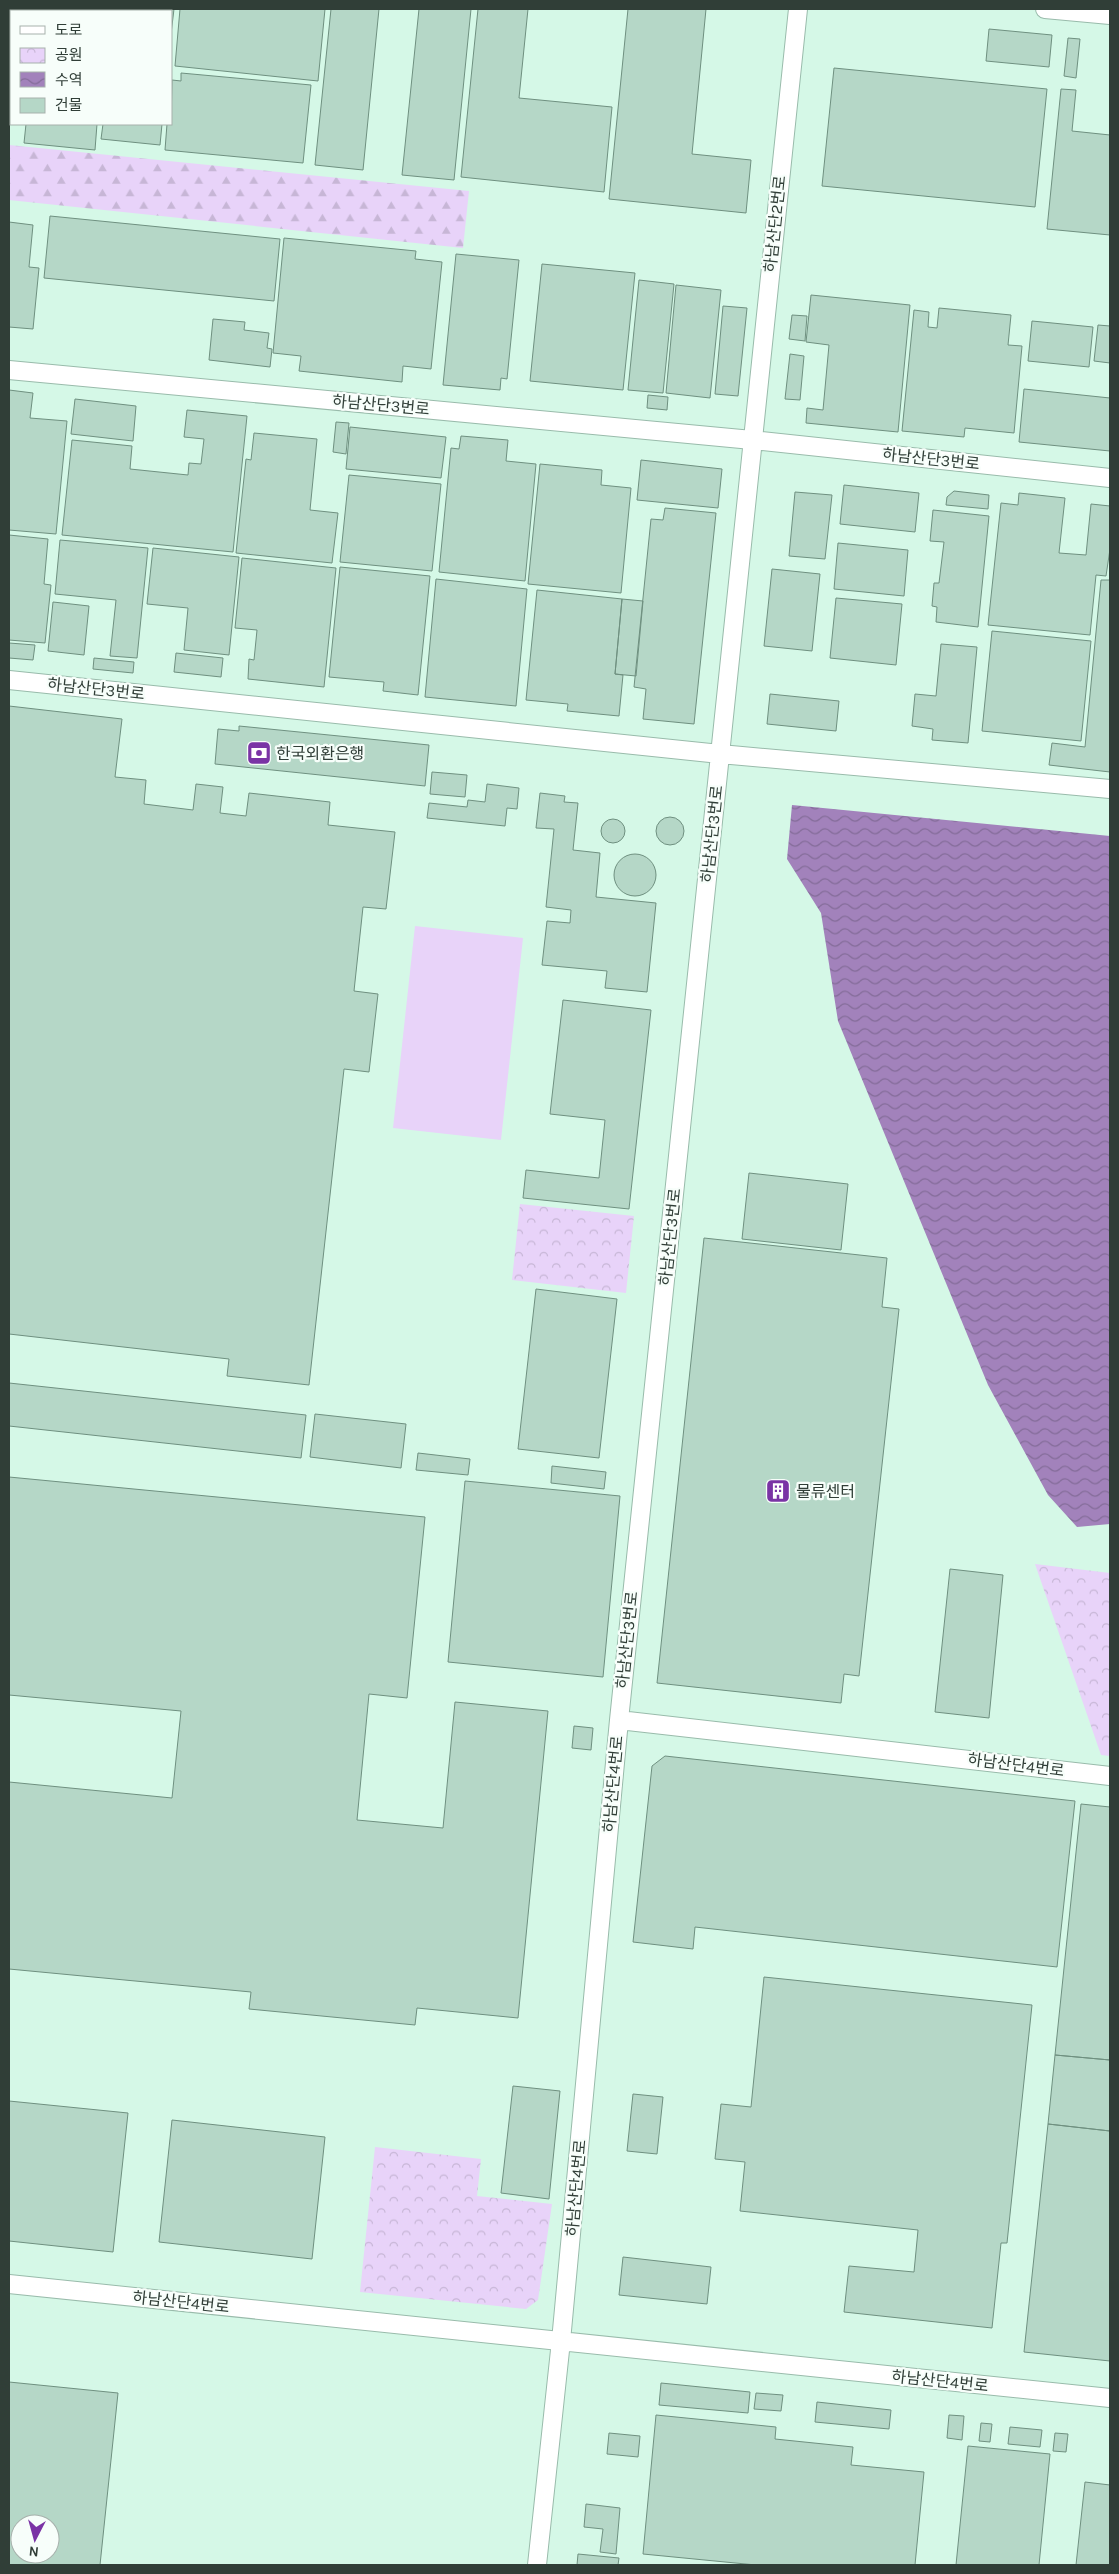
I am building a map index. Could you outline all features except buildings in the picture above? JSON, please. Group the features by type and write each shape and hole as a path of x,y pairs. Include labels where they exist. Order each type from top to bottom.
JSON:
{"street":[{"name":"하남산단2번로","path":"752,440 798,9"},
{"path":"1045,9 1110,15"},
{"name":"하남산단3번로","path":"9,370 752,440 1110,478"},
{"name":"하남산단3번로","path":"619,1720 752,440"},
{"name":"하남산단3번로","path":"9,680 720,754 1110,789"},
{"name":"하남산단4번로","path":"537,2565 562,2342 619,1720 1110,1776"},
{"name":"하남산단4번로","path":"9,2284 1110,2398"}],"green space":[{"path":"9,145 469,191 463,248 9,200"},
{"path":"415,926 523,938 501,1140 393,1128"},
{"path":"520,1204 634,1216 626,1293 512,1280"},
{"path":"1035,1564 1110,1573 1110,1756 1101,1755"},
{"path":"375,2147 481,2159 477,2196 552,2204 538,2300 526,2309 360,2292"}],"water":[{"path":"792,805 1110,836 1110,1524 1077,1527 1048,1495 988,1385 838,1021 821,913 787,859"}],"place":[{"name":"한국외환은행","path":"259,753"},
{"name":"물류센터","path":"778,1491"}]}
